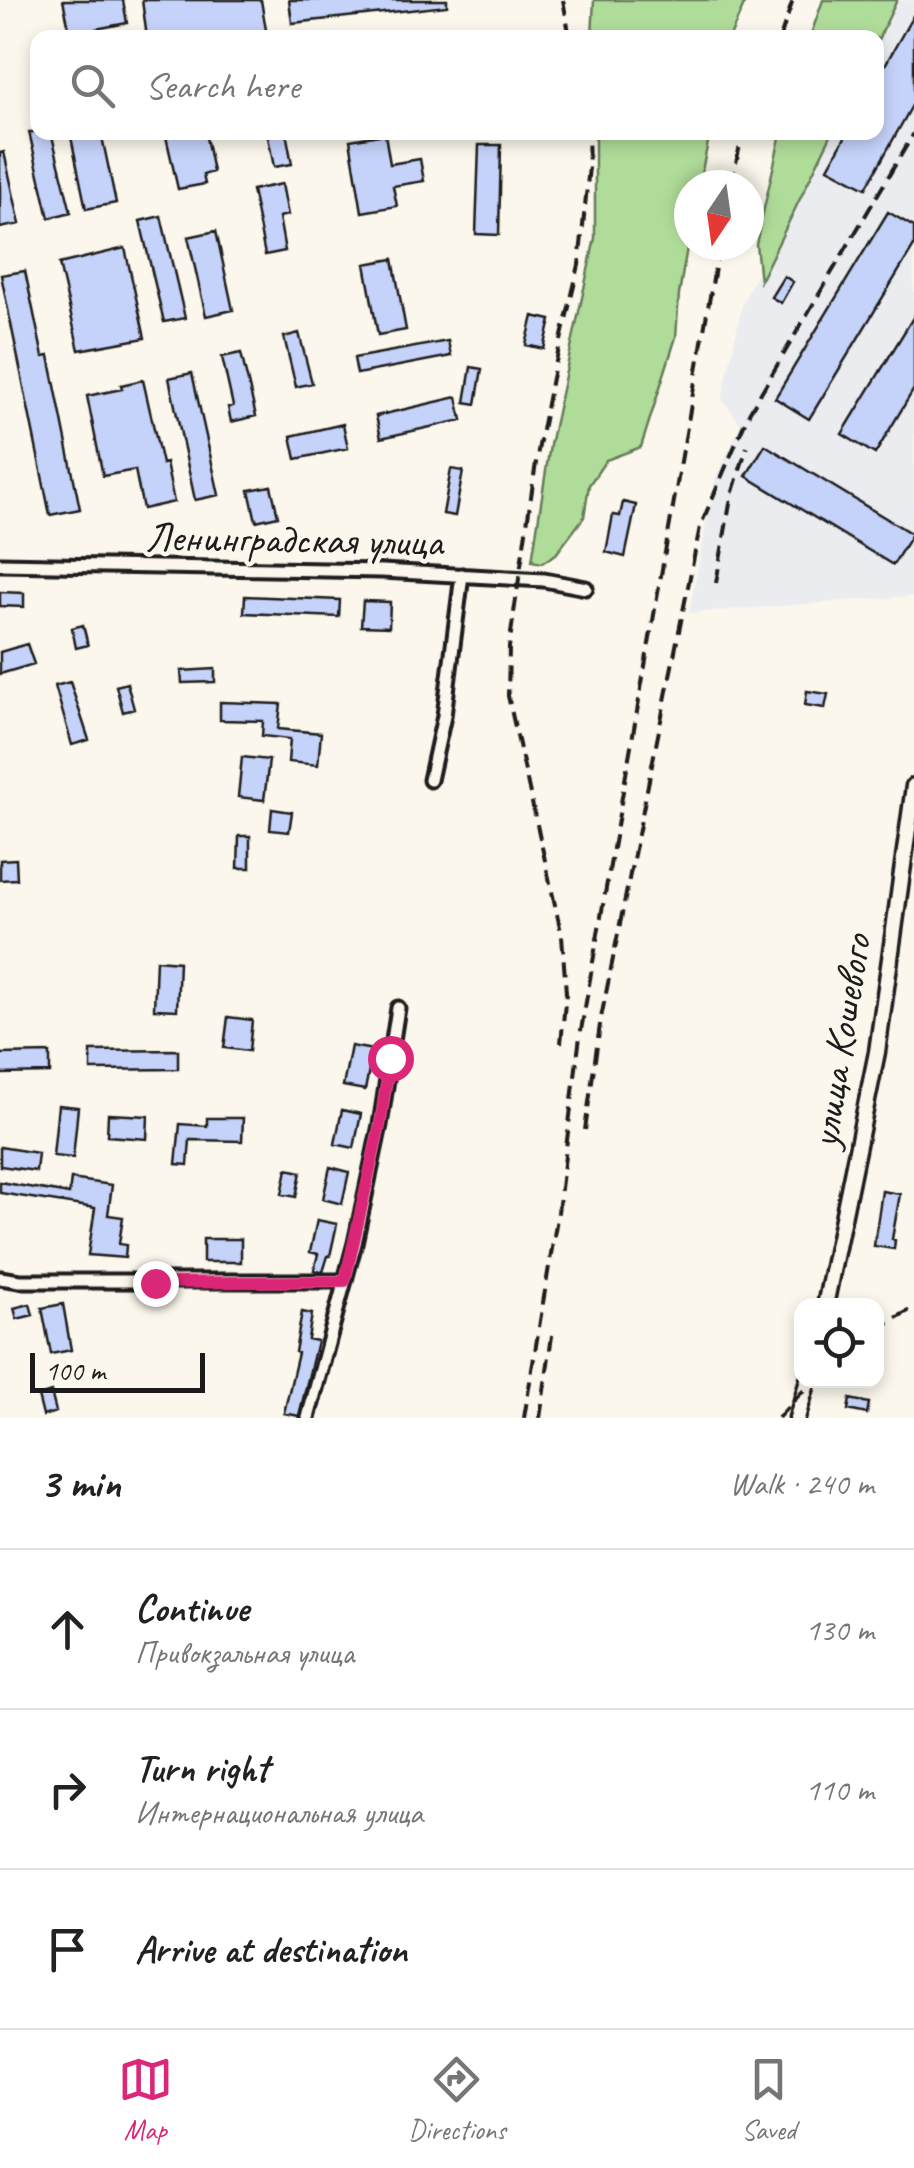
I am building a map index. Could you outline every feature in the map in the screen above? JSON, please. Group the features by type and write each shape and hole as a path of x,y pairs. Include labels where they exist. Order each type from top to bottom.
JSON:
{"street":[{"name":"Ленинградская улица","path":"0,564 462,575 544,580 586,588"},
{"path":"430,780 444,716 462,575"},
{"name":"улица Кошевого","path":"828,1298 877,1052 914,786"},
{"path":"308,1418 345,1281 380,1125 398,1008"},
{"path":"0,1278 155,1283 345,1281"},
{"path":"797,1418 806,1388"}],"shaded area":[{"path":"888,0 914,0 914,596 689,613 715,480 741,424 722,399 743,302 821,140 884,140 884,30 879,30"}],"green space":[{"path":"594,0 746,0 733,30 592,30"},
{"path":"823,0 897,0 883,30 812,30"},
{"path":"595,140 709,140 702,170 674,170 674,260 685,260 676,337 641,447 606,460 589,485 584,517 556,554 542,563 532,561 550,445 595,238"},
{"path":"779,140 829,140 760,281 758,260 764,260 764,208"}],"building":[{"path":"63,0 123,0 127,23 96,30 69,30"},
{"path":"142,0 261,0 266,30 146,30"},
{"path":"289,0 447,0 447,6 292,23"},
{"path":"914,14 914,102 866,188 828,168 844,140 884,140 884,67"},
{"path":"31,140 53,140 71,212 49,218"},
{"path":"72,140 103,140 116,203 86,209"},
{"path":"167,140 207,140 213,172 203,175 205,184 178,189"},
{"path":"269,140 288,140 292,164 274,167"},
{"path":"350,140 386,140 390,164 420,159 424,181 393,186 397,206 362,212"},
{"path":"479,145 501,145 499,235 476,234"},
{"path":"4,152 20,224 0,228 0,153"},
{"path":"282,184 288,215 279,217 285,251 265,255 252,190"},
{"path":"888,212 914,227 914,246 809,419 775,398"},
{"path":"161,216 185,318 164,322 140,221"},
{"path":"216,231 233,310 206,316 188,237"},
{"path":"125,248 145,338 79,350 59,264"},
{"path":"393,259 406,330 378,335 365,264"},
{"path":"25,271 43,357 49,356 80,509 50,515 1,275"},
{"path":"784,276 793,282 781,303 771,297"},
{"path":"533,316 551,320 544,349 526,345"},
{"path":"914,316 914,389 875,454 842,434"},
{"path":"299,333 312,383 296,387 284,337"},
{"path":"448,341 451,356 357,374 354,358"},
{"path":"241,353 256,416 231,422 228,407 233,406 222,357"},
{"path":"471,367 482,369 476,404 465,402"},
{"path":"192,373 219,495 195,500 169,378"},
{"path":"143,380 174,502 143,509 135,470 103,476 87,396"},
{"path":"457,397 462,420 381,438 376,416"},
{"path":"343,424 348,448 296,459 291,436"},
{"path":"765,445 912,534 893,565 746,476"},
{"path":"451,469 463,471 455,516 443,514"},
{"path":"271,486 278,516 256,521 249,490"},
{"path":"623,502 636,505 625,557 606,552 613,515 620,516"},
{"path":"0,592 24,593 24,607 0,606"},
{"path":"245,596 340,600 339,617 244,613"},
{"path":"363,601 390,602 389,627 361,626"},
{"path":"83,625 88,645 76,648 72,628"},
{"path":"27,644 34,664 0,674 0,652"},
{"path":"215,669 215,682 182,683 181,671"},
{"path":"70,682 89,740 72,745 55,686"},
{"path":"127,683 134,709 123,712 116,686"},
{"path":"807,691 828,694 825,708 805,705"},
{"path":"220,702 281,704 278,729 321,733 318,765 288,762 290,739 262,736 263,721 220,720"},
{"path":"242,757 269,760 264,800 238,797"},
{"path":"272,809 292,812 289,832 270,830"},
{"path":"239,836 250,836 250,868 238,868"},
{"path":"16,859 17,879 0,880 0,860"},
{"path":"156,960 179,962 177,1010 154,1009"},
{"path":"228,1017 252,1020 249,1051 224,1048"},
{"path":"351,1046 373,1050 365,1090 343,1086"},
{"path":"178,1050 178,1069 91,1070 91,1051"},
{"path":"50,1053 50,1073 0,1074 0,1054"},
{"path":"58,1105 78,1107 73,1158 53,1156"},
{"path":"342,1110 361,1114 354,1148 335,1144"},
{"path":"108,1114 148,1116 147,1139 107,1136"},
{"path":"207,1118 243,1118 242,1141 190,1140 188,1165 176,1164 180,1124 207,1126"},
{"path":"0,1147 38,1153 36,1171 0,1166"},
{"path":"330,1167 349,1172 342,1204 323,1199"},
{"path":"287,1169 301,1172 296,1197 282,1194"},
{"path":"71,1179 112,1185 108,1215 123,1217 119,1244 126,1245 125,1258 88,1255 95,1208 0,1193 0,1182 69,1194"},
{"path":"882,1191 900,1194 892,1239 894,1249 874,1246"},
{"path":"317,1220 337,1224 323,1272 314,1270 318,1254 310,1252"},
{"path":"203,1239 241,1239 241,1262 203,1262"},
{"path":"30,1304 33,1315 17,1319 14,1308"},
{"path":"63,1304 71,1350 51,1354 42,1308"},
{"path":"302,1312 312,1314 308,1339 317,1341 299,1416 284,1413 298,1353 295,1352"},
{"path":"51,1392 56,1412 43,1416 38,1396"},
{"path":"850,1399 869,1403 867,1414 848,1410"}],"railway":[{"path":"563,0 569,30"},
{"path":"783,30 793,0"},
{"path":"585,1130 601,1018 700,527 749,413 914,133"},
{"path":"561,1043 566,993 562,936 508,696 509,647 537,456 579,265 588,140"},
{"path":"734,170 741,140"},
{"path":"524,1418 558,1212 580,1036 716,260"},
{"path":"716,583 731,498 747,447"},
{"path":"884,1325 914,1308"},
{"path":"540,1418 553,1329"},
{"path":"778,1418 806,1388"}],"route":[{"path":"155,1283 345,1281 380,1125 390,1058"}]}
